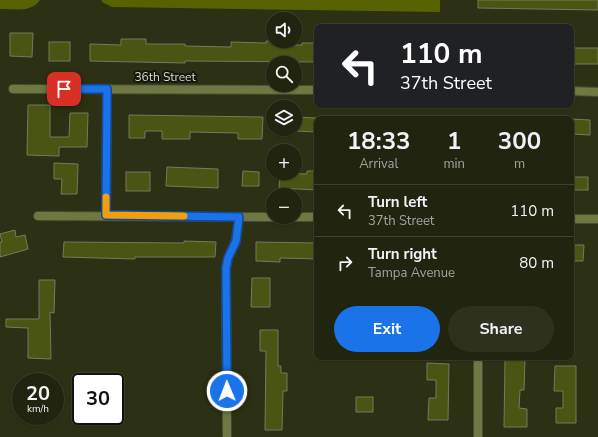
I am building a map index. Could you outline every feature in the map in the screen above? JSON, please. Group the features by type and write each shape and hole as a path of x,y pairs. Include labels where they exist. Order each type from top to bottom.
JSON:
{"street":[{"name":"36th Street","path":"13,89 314,90"},
{"path":"106,215 107,89"},
{"path":"574,92 598,92"},
{"path":"38,216 106,215 266,217"},
{"path":"227,437 226,268 228,258 236,241 239,217"},
{"path":"302,217 314,217"},
{"path":"574,219 598,219"},
{"path":"478,360 478,437"}],"shaded area":[{"path":"0,0 40,0 32,7 16,10 0,9"},
{"path":"102,0 440,0 440,12 112,7 102,2"}],"building":[{"path":"478,0 598,0 598,10 478,8"},
{"path":"10,33 33,33 32,57 10,56"},
{"path":"121,39 146,39 146,44 185,44 185,46 231,47 231,42 266,43 266,48 302,48 302,43 314,43 314,62 302,62 302,56 266,56 266,62 185,61 185,63 90,61 90,44 121,45"},
{"path":"49,42 70,42 70,61 49,61"},
{"path":"574,48 598,48 598,64 574,64"},
{"path":"28,105 50,105 50,137 69,137 70,113 88,113 87,147 59,147 59,156 27,155"},
{"path":"129,115 263,117 262,139 238,139 238,133 190,132 190,139 162,139 162,131 145,131 145,138 129,138"},
{"path":"302,117 314,118 314,132 302,131"},
{"path":"574,119 590,120 590,135 574,134"},
{"path":"54,163 78,164 77,194 61,194 62,179 54,179"},
{"path":"167,167 218,169 218,188 166,186"},
{"path":"243,171 259,172 259,186 242,186"},
{"path":"307,171 314,171 314,190 302,188 279,188 280,180 302,180 302,174 307,174"},
{"path":"126,172 150,172 150,191 126,191"},
{"path":"574,177 588,177 588,190 574,190"},
{"path":"15,230 16,237 25,235 28,249 0,257 0,242 2,242 0,234"},
{"path":"184,241 216,242 215,257 135,257 135,259 63,257 64,242 184,243"},
{"path":"256,242 314,243 314,259 280,258 280,262 256,261"},
{"path":"574,245 584,245 583,261 574,261"},
{"path":"252,278 270,278 270,307 251,307"},
{"path":"39,280 55,280 54,313 50,312 51,359 28,358 28,328 6,327 6,319 39,319"},
{"path":"260,330 278,330 278,366 281,366 281,373 287,373 287,391 283,391 282,430 265,430 266,351 260,351"},
{"path":"505,360 525,360 524,390 520,390 519,408 527,409 527,427 504,427"},
{"path":"427,363 449,364 448,420 428,420 429,398 436,398 436,380 427,380"},
{"path":"555,366 576,366 576,423 556,423 556,408 563,408 563,391 554,391"},
{"path":"356,397 373,397 373,412 356,412"}],"slow traffic":[{"path":"106,197 106,215 184,216"}],"route":[{"path":"64,89 107,89 106,215 239,217 236,241 228,258 226,268 227,391"}]}
